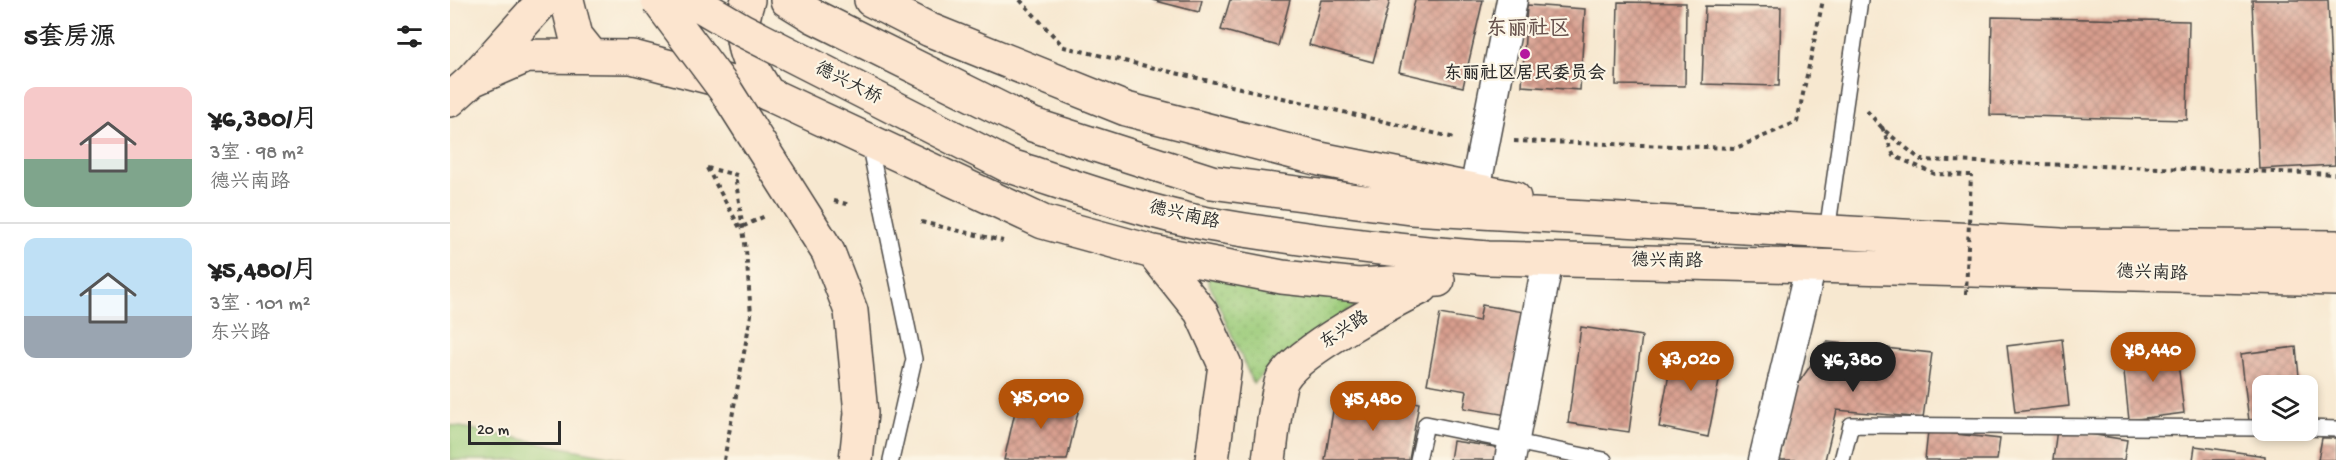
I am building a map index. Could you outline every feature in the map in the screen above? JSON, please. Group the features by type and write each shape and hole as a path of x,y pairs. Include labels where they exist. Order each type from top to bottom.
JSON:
{"main road":[{"path":"461,90 544,0"},
{"path":"567,0 576,36 592,56"},
{"path":"658,0 726,91 828,252 851,311 861,413 856,460"},
{"name":"德兴大桥","path":"691,0 742,30 1007,165"},
{"path":"748,0 742,17 741,43 768,94"},
{"name":"德兴南路","path":"787,0 813,16 1033,125 1211,182 1411,208 1630,221 2061,245 2336,247"},
{"path":"871,0 930,30 1126,109 1320,159 1630,221"},
{"path":"461,90 526,56 632,57 768,94 1042,222 1154,252 1282,277 1347,284 1438,280"},
{"name":"德兴南路","path":"1007,165 1157,211 1208,224 1407,252 1488,258 2336,279"},
{"path":"1154,252 1201,312 1225,364 1212,460"},
{"name":"东兴路","path":"1269,460 1283,378 1342,330 1400,297 1488,258"}],"street":[{"path":"1475,190 1485,140 1504,2"},
{"path":"1511,451 1548,259"},
{"path":"1764,460 1811,265"}],"lane":[{"path":"1827,232 1860,0"},
{"path":"869,142 914,359 891,460"},
{"path":"1418,460 1426,423 1511,451 1604,460"},
{"path":"1842,460 1851,425 2252,428"},
{"path":"2318,428 2336,429"}],"path":[{"path":"1020,0 1064,47 1447,138 1736,148 1797,122 1824,0"},
{"path":"1869,101 1867,112 1881,128 1921,160 2336,174"},
{"path":"1881,128 1894,156 1935,174 1971,175 1966,294"},
{"path":"707,168 740,228 771,213 765,204"},
{"path":"724,460 751,315 746,250 735,175"},
{"path":"921,222 1011,243"}],"green space":[{"path":"1204,272 1372,295 1307,338 1253,383"},
{"path":"450,425 627,460 450,460"}],"building":[{"path":"1152,0 1202,0 1199,12"},
{"path":"1230,0 1290,0 1278,46 1221,30"},
{"path":"1321,0 1390,0 1373,62 1309,45"},
{"path":"1415,0 1483,0 1463,87 1399,72"},
{"path":"2252,0 2328,0 2335,165 2259,169"},
{"path":"1618,2 1686,3 1685,86 1616,85"},
{"path":"1527,5 1585,9 1580,90 1522,86"},
{"path":"1705,6 1781,7 1779,86 1702,84"},
{"path":"1992,17 2189,21 2187,120 1990,115"},
{"path":"1482,305 1524,312 1507,415 1464,408 1467,391 1427,384 1440,314 1479,321"},
{"path":"1581,327 1642,336 1629,432 1568,423"},
{"path":"2062,339 2069,406 2015,412 2007,346"},
{"path":"1827,342 1932,353 1923,418 1837,410 1825,460 1780,460 1797,385"},
{"path":"2176,346 2184,413 2129,420 2122,353"},
{"path":"1674,347 1724,356 1708,437 1659,427"},
{"path":"2296,347 2299,375 2252,375 2252,421 2249,421 2241,354"},
{"path":"1019,394 1079,408 1067,460 1004,460"},
{"path":"1376,395 1419,403 1409,460 1325,460 1334,405 1374,412"},
{"path":"2057,429 2127,440 2124,460 2053,460"},
{"path":"1928,431 2000,439 1997,460 1925,460"},
{"path":"2322,438 2336,438 2336,460 2318,460"},
{"path":"1453,441 1502,448 1501,460 1450,460"},
{"path":"2195,446 2265,456 2265,460 2193,460"}],"place":[{"name":"东丽社区居民委员会","path":"1525,54"}],"district":[{"name":"东丽社区","path":"1528,30"}]}
